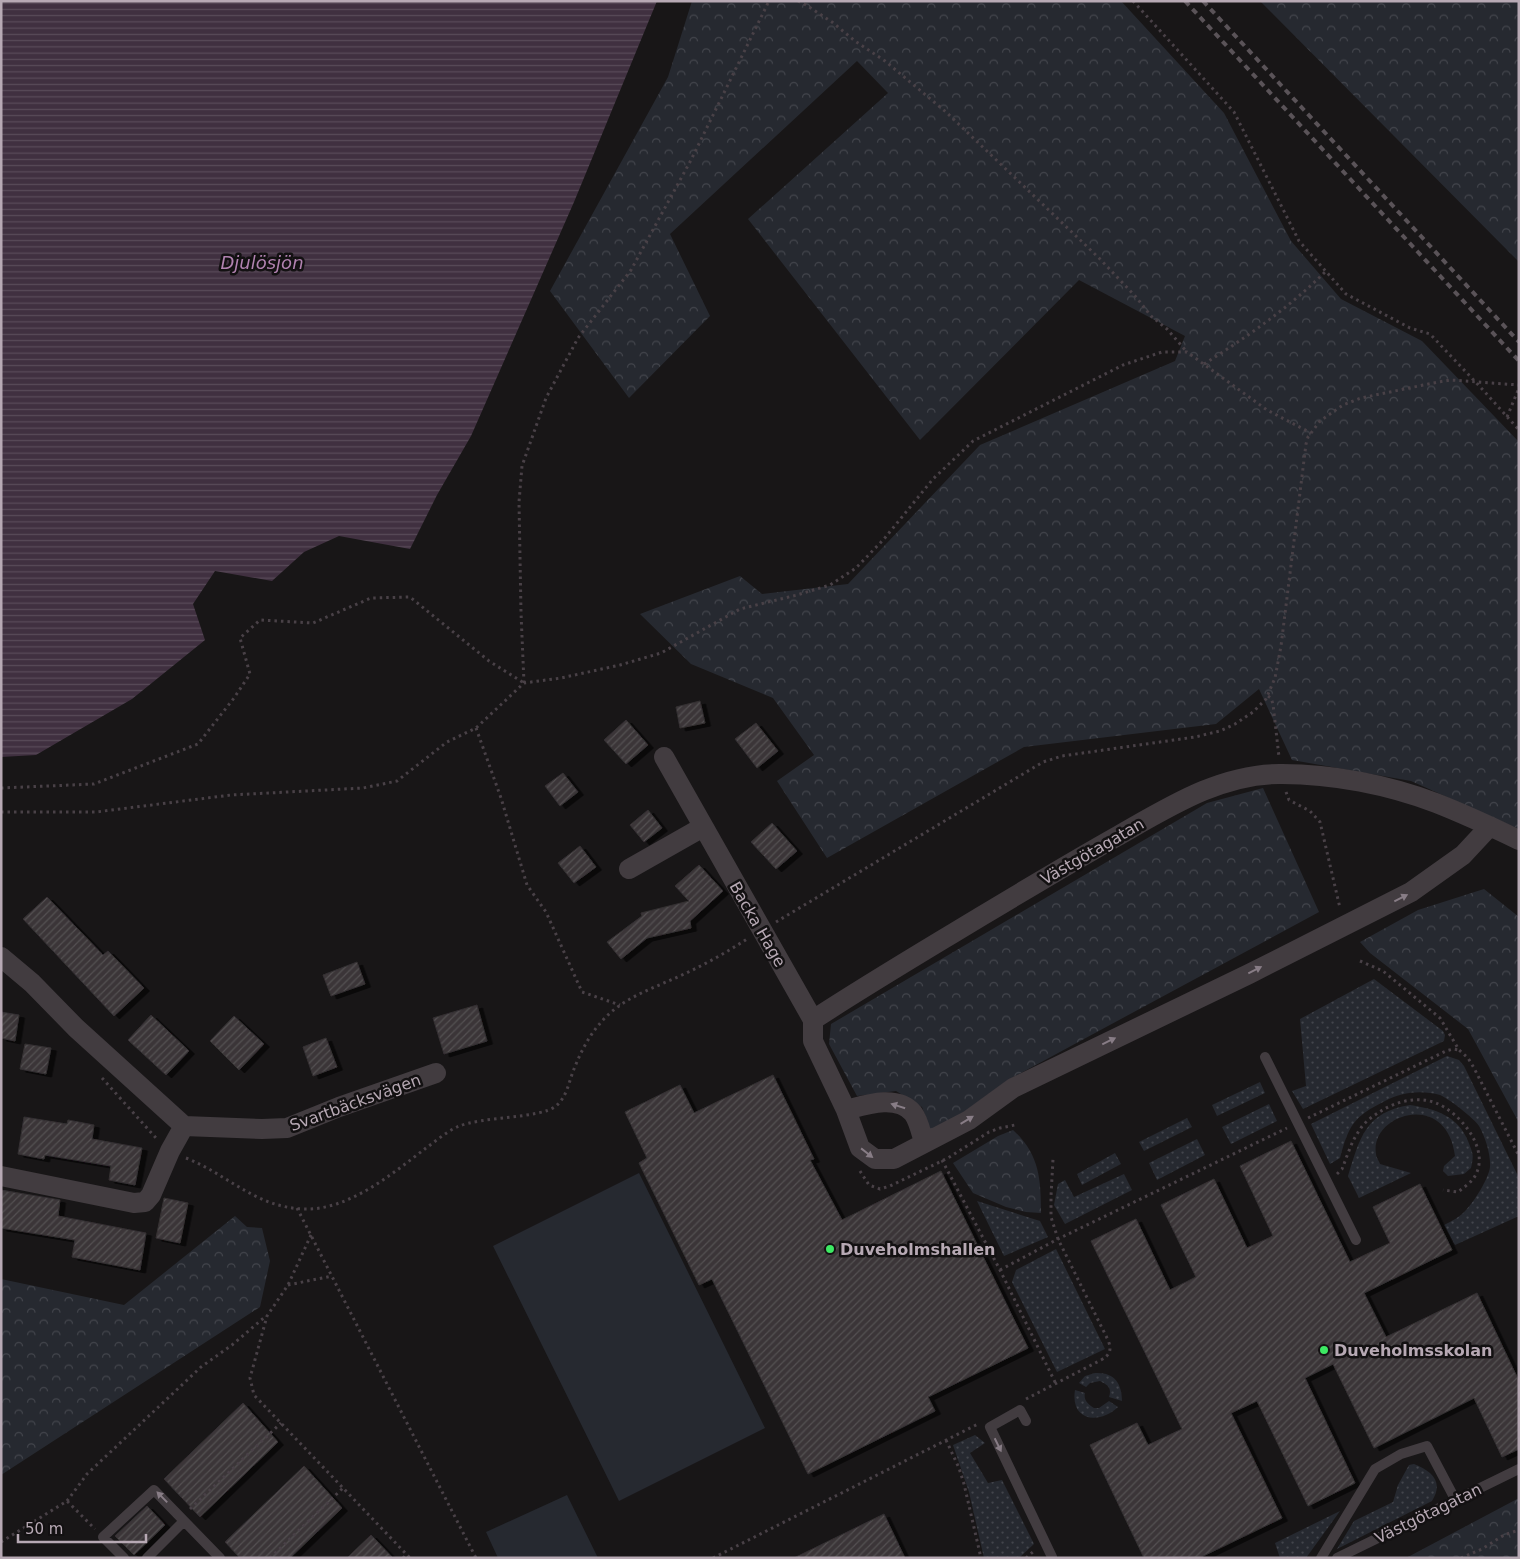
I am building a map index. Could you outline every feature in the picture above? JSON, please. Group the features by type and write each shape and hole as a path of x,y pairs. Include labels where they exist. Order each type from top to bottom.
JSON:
{"street":[{"name":"Backa Hage","path":"664,757 813,1020"},
{"name":"Västgötagatan","path":"813,1020 1054,872 1169,807 1206,790 1238,780 1282,774 1350,780 1436,803 1519,840"},
{"path":"813,1020 813,1041 846,1110 860,1148 875,1159 894,1159 969,1120 1013,1088 1411,892 1463,855 1490,826"},
{"path":"629,869 703,827"},
{"path":"1,957 32,983 76,1028 184,1126 170,1151 151,1195 145,1202 134,1203 1,1176"},
{"name":"Svartbäcksvägen","path":"184,1126 287,1128 339,1107 436,1073"},
{"path":"846,1110 885,1102 901,1105 912,1112 918,1122 924,1142"}],"lane":[{"path":"1265,1058 1356,1240"},
{"path":"1026,1421 1020,1410 990,1427 1052,1557"},
{"path":"1321,1558 1375,1469 1401,1454 1427,1446 1455,1499"},
{"name":"Västgötagatan","path":"1337,1558 1519,1469"},
{"path":"124,1558 103,1537 154,1490 183,1519 215,1556"},
{"path":"147,1558 183,1519"}],"path":[{"path":"524,683 521,613 520,484 522,466 546,398 578,338 631,270 691,160 769,1"},
{"path":"798,1 806,4 885,61 946,112 1100,258 1151,316 1167,329 1187,352 1267,410 1311,433"},
{"path":"1133,1 1234,112 1300,241 1346,294 1410,328 1430,334 1519,430"},
{"path":"1204,364 1245,339 1312,286 1326,271"},
{"path":"1,812 96,812 231,795 363,788 397,781 447,742 476,728 524,683 586,673 661,653 740,609 830,585 856,568 884,539 933,479 973,441 1124,365 1162,352 1187,352"},
{"path":"170,1151 201,1164 234,1186 272,1204 303,1209 332,1205 358,1195 382,1181 457,1126 551,1109 563,1098 577,1062 589,1039 601,1022 620,1005 632,997 716,958 1043,762 1062,756 1195,737 1220,731 1254,712 1268,696 1275,678 1281,646 1306,444 1320,421 1332,411 1361,398 1451,380 1519,387 1507,417"},
{"path":"1,788 94,784 198,744 250,674 240,638 260,620 313,623 371,598 410,597 489,661 524,683"},
{"path":"1268,696 1273,704 1277,744 1289,800 1310,811 1320,822 1343,926"},
{"path":"476,728 502,798 527,885 546,912 582,992 620,1005"},
{"path":"1360,961 1383,971 1440,1018 1459,1050 1468,1058 1474,1068 1519,1156"},
{"path":"1000,1270 1058,1239 1446,1051 1459,1050"},
{"path":"1327,1183 1342,1169 1359,1130 1370,1118 1391,1104 1416,1099 1435,1102 1450,1110 1465,1125 1475,1140 1479,1161 1473,1178 1458,1192 1443,1190"},
{"path":"1022,1401 1108,1356 1111,1346 1058,1239 1051,1217 1053,1159"},
{"path":"942,1160 1000,1270 1056,1384"},
{"path":"297,1208 476,1558"},
{"path":"1,1542 67,1501 87,1474 200,1367 232,1346 266,1316 288,1285 311,1235"},
{"path":"288,1285 332,1276"},
{"path":"266,1316 250,1378 254,1396 410,1558"},
{"path":"183,1519 281,1423"},
{"path":"713,1558 980,1423"},
{"path":"946,1440 964,1484 981,1558"},
{"path":"270,1558 343,1488"},
{"path":"67,1501 103,1537"},
{"path":"1461,1558 1482,1549 1504,1535 1519,1530"},
{"path":"403,1558 407,1554"}],"green space":[{"path":"692,1 1121,1 1224,113 1291,241 1341,299 1422,341 1519,442 1519,829 1411,781 1292,760 1259,689 1216,724 1024,747 827,858 777,781 814,755 773,698 691,664 640,614 740,576 762,594 848,584 980,445 1175,361 1185,336 1079,280 920,440 748,219 888,93 857,61 670,234 710,316 629,398 550,291 668,77"},
{"path":"1260,1 1519,1 1519,262"},
{"path":"1263,788 1319,912 1008,1080 964,1112 931,1131 922,1107 896,1091 857,1096 829,1044 831,1024 1207,803"},
{"path":"1484,889 1519,917 1518,1121 1468,1029 1370,953 1360,942 1418,910"},
{"path":"1374,979 1443,1031 1445,1035 1444,1041 1303,1109 1292,1091 1306,1086 1300,1019"},
{"path":"1447,1056 1459,1060 1464,1066 1519,1178 1519,1216 1455,1245 1444,1225 1459,1217 1477,1196 1490,1167 1489,1151 1483,1135 1477,1123 1467,1114 1444,1097 1433,1093 1412,1093 1391,1098 1359,1117 1346,1137 1340,1158 1330,1164 1311,1124"},
{"path":"1260,1082 1265,1093 1217,1116 1212,1105"},
{"path":"1269,1104 1277,1121 1231,1144 1222,1127"},
{"path":"1410,1105 1445,1115 1458,1125 1464,1132 1472,1152 1471,1168 1464,1174 1448,1176 1443,1171 1444,1166 1455,1156 1449,1135 1438,1122 1425,1115 1410,1115 1396,1119 1384,1128 1377,1140 1376,1156 1380,1164 1411,1173 1359,1198 1348,1176 1361,1139 1374,1121 1383,1114"},
{"path":"1187,1118 1192,1127 1144,1151 1139,1142"},
{"path":"1013,1130 1028,1148 1037,1167 1041,1213 1026,1212 1006,1207 973,1193 953,1163 998,1136"},
{"path":"1197,1139 1205,1155 1157,1180 1149,1163"},
{"path":"1115,1153 1121,1164 1082,1185 1077,1174"},
{"path":"639,1173 765,1428 619,1501 493,1246"},
{"path":"1124,1174 1132,1190 1065,1224 1054,1205 1058,1184 1065,1180 1074,1197"},
{"path":"977,1201 1040,1221 1048,1237 1004,1256"},
{"path":"235,1216 247,1227 262,1228 270,1261 260,1307 1,1475 1,1279 124,1305"},
{"path":"1056,1249 1105,1349 1057,1372 1012,1282 1016,1270"},
{"path":"1095,1373 1107,1374 1116,1380 1122,1395 1122,1401 1109,1397 1109,1387 1100,1381 1090,1383 1086,1387 1079,1383 1085,1376"},
{"path":"1075,1390 1085,1393 1088,1404 1094,1408 1099,1408 1109,1401 1118,1407 1103,1416 1088,1417 1081,1414 1077,1408"},
{"path":"975,1435 985,1443 970,1453 988,1483 1002,1480 1034,1544 1019,1558 984,1558 969,1492 953,1445"},
{"path":"1414,1464 1426,1470 1434,1478 1437,1488 1432,1501 1337,1549 1354,1521 1393,1502 1398,1485 1409,1465"},
{"path":"567,1495 598,1558 498,1558 486,1532"},
{"path":"1519,1498 1519,1558 1406,1558"},
{"path":"1340,1511 1306,1558 1280,1558 1275,1543"}],"water":[{"name":"Djulösjön","path":"1,1 657,1 574,202 471,436 437,495 410,549 339,536 304,552 272,581 215,571 193,604 205,640 132,699 36,755 1,757"}],"building":[{"path":"700,701 705,723 680,728 676,707"},
{"path":"626,720 648,745 626,764 604,740"},
{"path":"756,723 778,751 757,768 735,739"},
{"path":"563,773 578,792 560,806 545,786"},
{"path":"648,810 662,828 644,842 630,825"},
{"path":"772,823 797,851 776,869 751,842"},
{"path":"580,846 596,867 574,883 558,863"},
{"path":"699,865 723,891 690,921 691,928 647,938 621,959 607,942 642,916 641,913 689,901 675,886"},
{"path":"47,897 103,955 108,951 144,988 114,1016 23,919"},
{"path":"357,962 365,984 331,996 323,975"},
{"path":"477,1005 487,1041 444,1054 433,1018"},
{"path":"1,1012 19,1015 15,1041 1,1038"},
{"path":"151,1015 189,1051 166,1075 128,1040"},
{"path":"234,1016 264,1044 239,1070 210,1041"},
{"path":"326,1038 337,1067 313,1076 303,1047"},
{"path":"25,1044 51,1048 46,1074 20,1069"},
{"name":"Duveholmshallen","path":"773,1075 814,1159 810,1160 842,1220 941,1171 1028,1348 928,1397 935,1411 808,1474 712,1279 699,1285 639,1163 647,1158 625,1112 680,1085 694,1113"},
{"path":"24,1117 67,1124 68,1120 94,1125 92,1139 142,1148 135,1185 109,1180 111,1166 45,1155 44,1159 18,1154"},
{"name":"Duveholmsskolan","path":"1291,1141 1350,1262 1390,1243 1373,1207 1420,1184 1452,1250 1364,1293 1386,1337 1477,1293 1519,1381 1519,1449 1502,1457 1474,1398 1374,1448 1333,1364 1305,1378 1355,1483 1308,1506 1257,1401 1231,1413 1282,1518 1199,1558 1144,1558 1090,1445 1137,1423 1148,1445 1182,1429 1091,1241 1136,1219 1170,1290 1196,1277 1161,1205 1214,1179 1247,1248 1273,1236 1240,1166"},
{"path":"1,1190 60,1200 58,1216 146,1233 140,1270 72,1257 75,1240 1,1228"},
{"path":"164,1198 188,1203 180,1243 156,1238"},
{"path":"243,1403 278,1442 200,1517 164,1479"},
{"path":"304,1466 342,1508 290,1558 240,1558 225,1542"},
{"path":"147,1506 165,1525 134,1555 115,1536"},
{"path":"884,1514 905,1558 794,1558"},
{"path":"371,1535 393,1558 347,1558"}],"railway":[{"path":"1185,1 1519,361"},
{"path":"1203,1 1519,342"}],"place":[{"name":"Duveholmshallen","path":"830,1249"},
{"name":"Duveholmsskolan","path":"1324,1350"}]}
